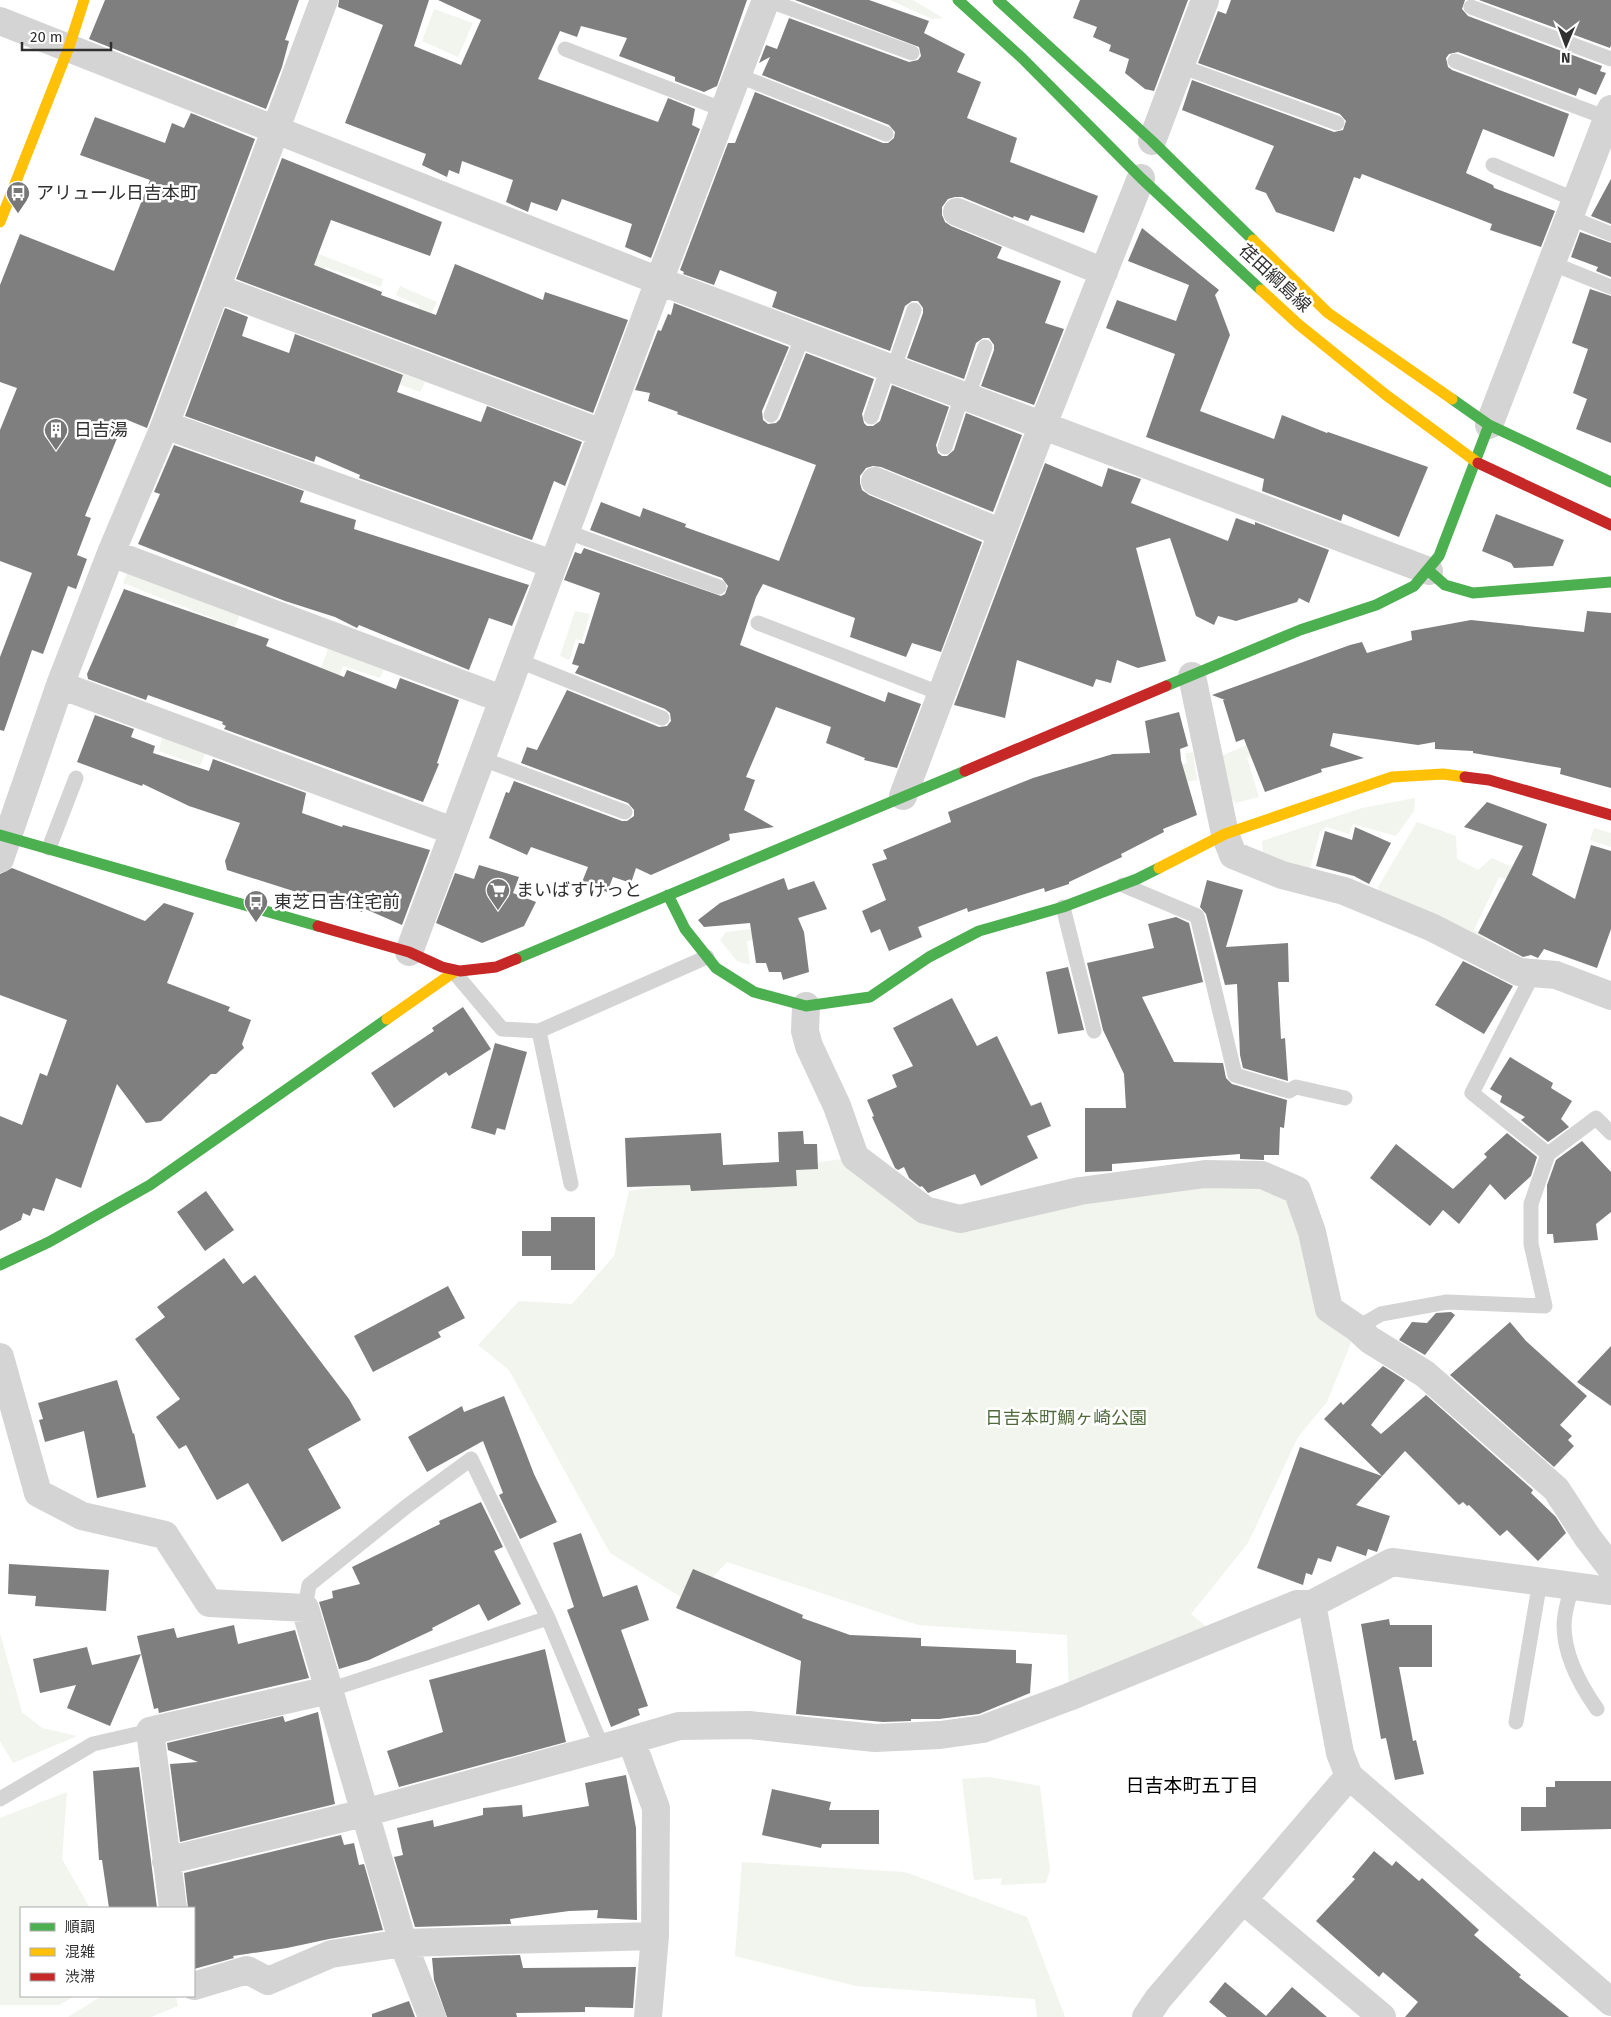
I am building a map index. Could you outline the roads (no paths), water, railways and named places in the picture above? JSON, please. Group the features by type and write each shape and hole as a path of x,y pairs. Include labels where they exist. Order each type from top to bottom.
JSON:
{"street":[{"path":"0,222 69,47 84,0"},
{"path":"324,0 165,425 111,553 60,684 3,844 49,848 409,952 454,972 473,972 496,967 1300,630 1392,598 1413,587 1429,571 1439,556 1609,113"},
{"path":"409,952 658,281 767,0"},
{"name":"荏田綱島線","path":"958,0 1022,58 1141,178 1298,324 1386,395 1476,462 1611,525"},
{"name":"荏田綱島線","path":"998,0 1152,141 1328,313 1489,425 1611,482"},
{"path":"1152,141 1205,0"},
{"path":"0,21 658,281 1429,571 1445,586 1473,593 1611,582"},
{"path":"903,796 1042,427 1141,178"},
{"path":"957,212 1104,272"},
{"path":"216,288 602,433"},
{"path":"165,425 552,564"},
{"path":"875,480 1002,533"},
{"path":"111,553 502,699"},
{"path":"1192,676 1225,834 1233,855 1282,875 1344,891 1431,927 1519,972 1556,975 1611,995"},
{"path":"60,684 453,831"},
{"path":"668,895 685,929 716,968 754,992 806,1006 870,997 929,957 979,931 1063,907 1122,885 1225,834 1392,776 1443,774 1489,780 1611,815"},
{"path":"0,1265 49,1242 150,1185 454,972"},
{"path":"806,1006 805,1031 808,1046 837,1106 855,1157 925,1210 960,1219 1080,1191 1205,1174 1262,1175 1297,1190 1312,1232 1329,1309 1357,1328 1370,1340 1425,1374 1556,1489 1588,1538 1611,1568"},
{"path":"0,1357 38,1493 82,1516 166,1535 209,1603 305,1608 403,1943 432,2017"},
{"path":"166,1861 364,1813 679,1726 749,1725 874,1738 940,1735 984,1729 1069,1697 1297,1604 1312,1604 1392,1562 1611,1591"},
{"path":"1312,1604 1340,1752 1350,1776 1611,2002"},
{"path":"173,1907 150,1731 329,1690"},
{"path":"631,1740 656,1808 655,1936 648,2017"},
{"path":"1146,2017 1158,1999 1350,1776"},
{"path":"1243,1900 1382,2017"},
{"path":"195,1986 247,1970 268,1981 331,1954 403,1943 655,1936"}],"lane":[{"path":"767,0 912,53"},
{"path":"1471,8 1611,59"},
{"path":"565,48 724,110"},
{"path":"1455,61 1609,113"},
{"path":"1180,66 1337,123"},
{"path":"737,75 886,134"},
{"path":"1493,165 1573,209 1611,234"},
{"path":"1551,263 1611,287"},
{"path":"871,417 914,310"},
{"path":"771,415 803,336"},
{"path":"945,447 984,347"},
{"path":"565,531 720,587"},
{"path":"758,624 942,694"},
{"path":"517,660 662,718"},
{"path":"480,758 625,812"},
{"path":"49,848 76,778"},
{"path":"1122,885 1198,916 1235,1075 1289,1090 1296,1087 1345,1098"},
{"path":"1063,907 1094,1031"},
{"path":"454,972 502,1029 539,1031 707,957"},
{"path":"1533,974 1472,1093 1548,1154"},
{"path":"539,1031 571,1184"},
{"path":"1357,1328 1381,1314 1447,1302 1545,1306 1532,1244 1531,1204 1548,1154 1596,1118 1611,1134"},
{"path":"305,1608 308,1585 407,1506 471,1459 548,1618 602,1747"},
{"path":"1516,1722 1540,1581"},
{"path":"1572,1586 1564,1625 1569,1652 1580,1684 1597,1708"},
{"path":"329,1690 548,1618"},
{"path":"0,1800 93,1744 150,1731"}],"place":[{"name":"アリュール日吉本町","path":"18,214"},
{"name":"日吉湯","path":"56,451"},
{"name":"まいばすけっと","path":"498,911"},
{"name":"東芝日吉住宅前","path":"256,923"}],"district":[{"name":"日吉本町五丁目","path":"1192,1785"}],"park label":[{"name":"日吉本町鯛ヶ崎公園","path":"1066,1418"}]}
